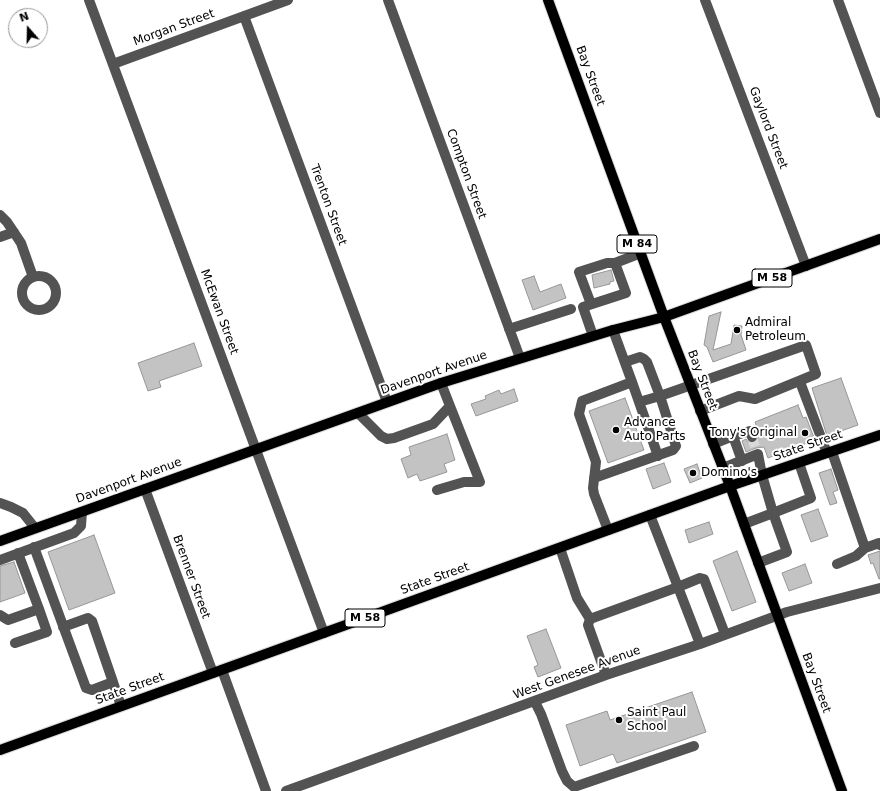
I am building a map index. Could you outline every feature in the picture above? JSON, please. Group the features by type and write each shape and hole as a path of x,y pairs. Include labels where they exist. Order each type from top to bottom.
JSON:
{"main road":[{"name":"Bay Street","path":"548,0 664,317 730,486 842,791"},
{"name":"Davenport Avenue","path":"0,541 441,383 613,330 664,317 880,239"},
{"name":"State Street","path":"0,750 730,486 880,435"}],"street":[{"name":"McEwan Street","path":"89,0 324,633"},
{"name":"Morgan Street","path":"113,64 288,0"},
{"name":"Compton Street","path":"388,0 520,358"},
{"name":"Gaylord Street","path":"705,0 806,266"},
{"path":"838,0 880,113"},
{"name":"Trenton Street","path":"244,16 387,402"},
{"path":"0,215 21,243 33,278"},
{"path":"0,237 14,232"},
{"path":"591,304 579,272 607,263 614,263 641,253"},
{"path":"593,336 583,307 626,293 614,263"},
{"path":"510,329 571,309"},
{"path":"613,330 658,456"},
{"path":"639,402 806,345 816,374 800,382 755,399 739,396 700,411"},
{"path":"594,478 658,456 673,450 676,446 647,362 640,357 625,362"},
{"path":"608,530 594,494 593,488 596,462 579,414 580,407 582,401 588,398 632,382"},
{"path":"800,382 829,452 865,548"},
{"path":"437,490 464,482 480,482 441,383"},
{"path":"358,413 381,436 387,439 434,424 450,406"},
{"path":"713,444 733,436 751,434"},
{"path":"733,436 742,461"},
{"path":"723,468 742,461 757,452 773,513 787,552 758,563"},
{"path":"744,524 811,498 799,463"},
{"name":"Brenner Street","path":"145,489 217,672 266,791"},
{"path":"0,503 23,513 36,528"},
{"path":"0,511 11,507"},
{"path":"0,560 74,533 81,526 82,512"},
{"path":"650,515 700,644"},
{"path":"837,564 856,556 865,548 879,543 880,545"},
{"path":"34,547 86,688 92,690 113,682"},
{"path":"560,548 577,598 590,619"},
{"path":"15,643 47,632 18,553"},
{"path":"590,619 700,578 704,579 725,634"},
{"name":"West Genesee Avenue","path":"286,791 606,675 700,644 787,612 880,588"},
{"path":"0,615 8,620 38,609"},
{"path":"64,627 88,618 92,621 121,706"},
{"path":"590,619 588,625 606,675"},
{"path":"535,702 541,714 562,771 567,781 574,787 694,746"}],"building":[{"path":"611,270 614,281 610,282 610,284 594,288 592,275"},
{"path":"534,276 540,292 561,284 566,298 533,310 522,280"},
{"path":"721,312 713,350 731,344 734,325 742,326 741,335 746,350 713,362 707,347 704,345 709,316"},
{"path":"194,343 202,366 159,381 161,387 148,391 138,363"},
{"path":"841,378 858,425 827,436 812,388"},
{"path":"514,389 518,401 476,416 471,404 486,399 485,396 499,390 501,394"},
{"name":"Advance Auto Parts","path":"625,398 644,450 608,463 589,411"},
{"path":"798,405 803,418 806,417 815,440 768,458 764,447 746,452 742,441 746,439 748,442 754,443 758,439 759,434 755,422"},
{"path":"447,434 455,460 444,464 447,472 420,481 417,474 408,478 401,459 411,455 409,447"},
{"path":"664,463 671,482 653,489 646,469"},
{"name":"Domino's","path":"697,464 702,478 690,483 684,469"},
{"path":"831,469 838,490 833,492 837,503 830,505 819,473"},
{"path":"818,509 828,536 811,542 801,515"},
{"path":"709,522 713,534 689,543 685,530"},
{"path":"94,535 115,593 69,610 48,552"},
{"path":"737,551 756,602 732,611 713,561"},
{"path":"880,551 879,579 873,563 871,564 868,555"},
{"path":"14,562 25,593 0,602 0,566"},
{"path":"805,564 812,583 789,591 782,573"},
{"path":"546,629 561,668 538,677 534,667 538,665 527,636"},
{"path":"692,692 706,732 617,763 613,754 580,766 566,725 607,711 610,720"}],"tunnel":[{"path":"752,437 756,450"}],"place":[{"name":"Admiral Petroleum","path":"737,330"},
{"name":"Advance Auto Parts","path":"616,430"},
{"name":"Tony's Original","path":"805,433"},
{"name":"Domino's","path":"693,473"},
{"name":"Saint Paul School","path":"619,720"}]}
